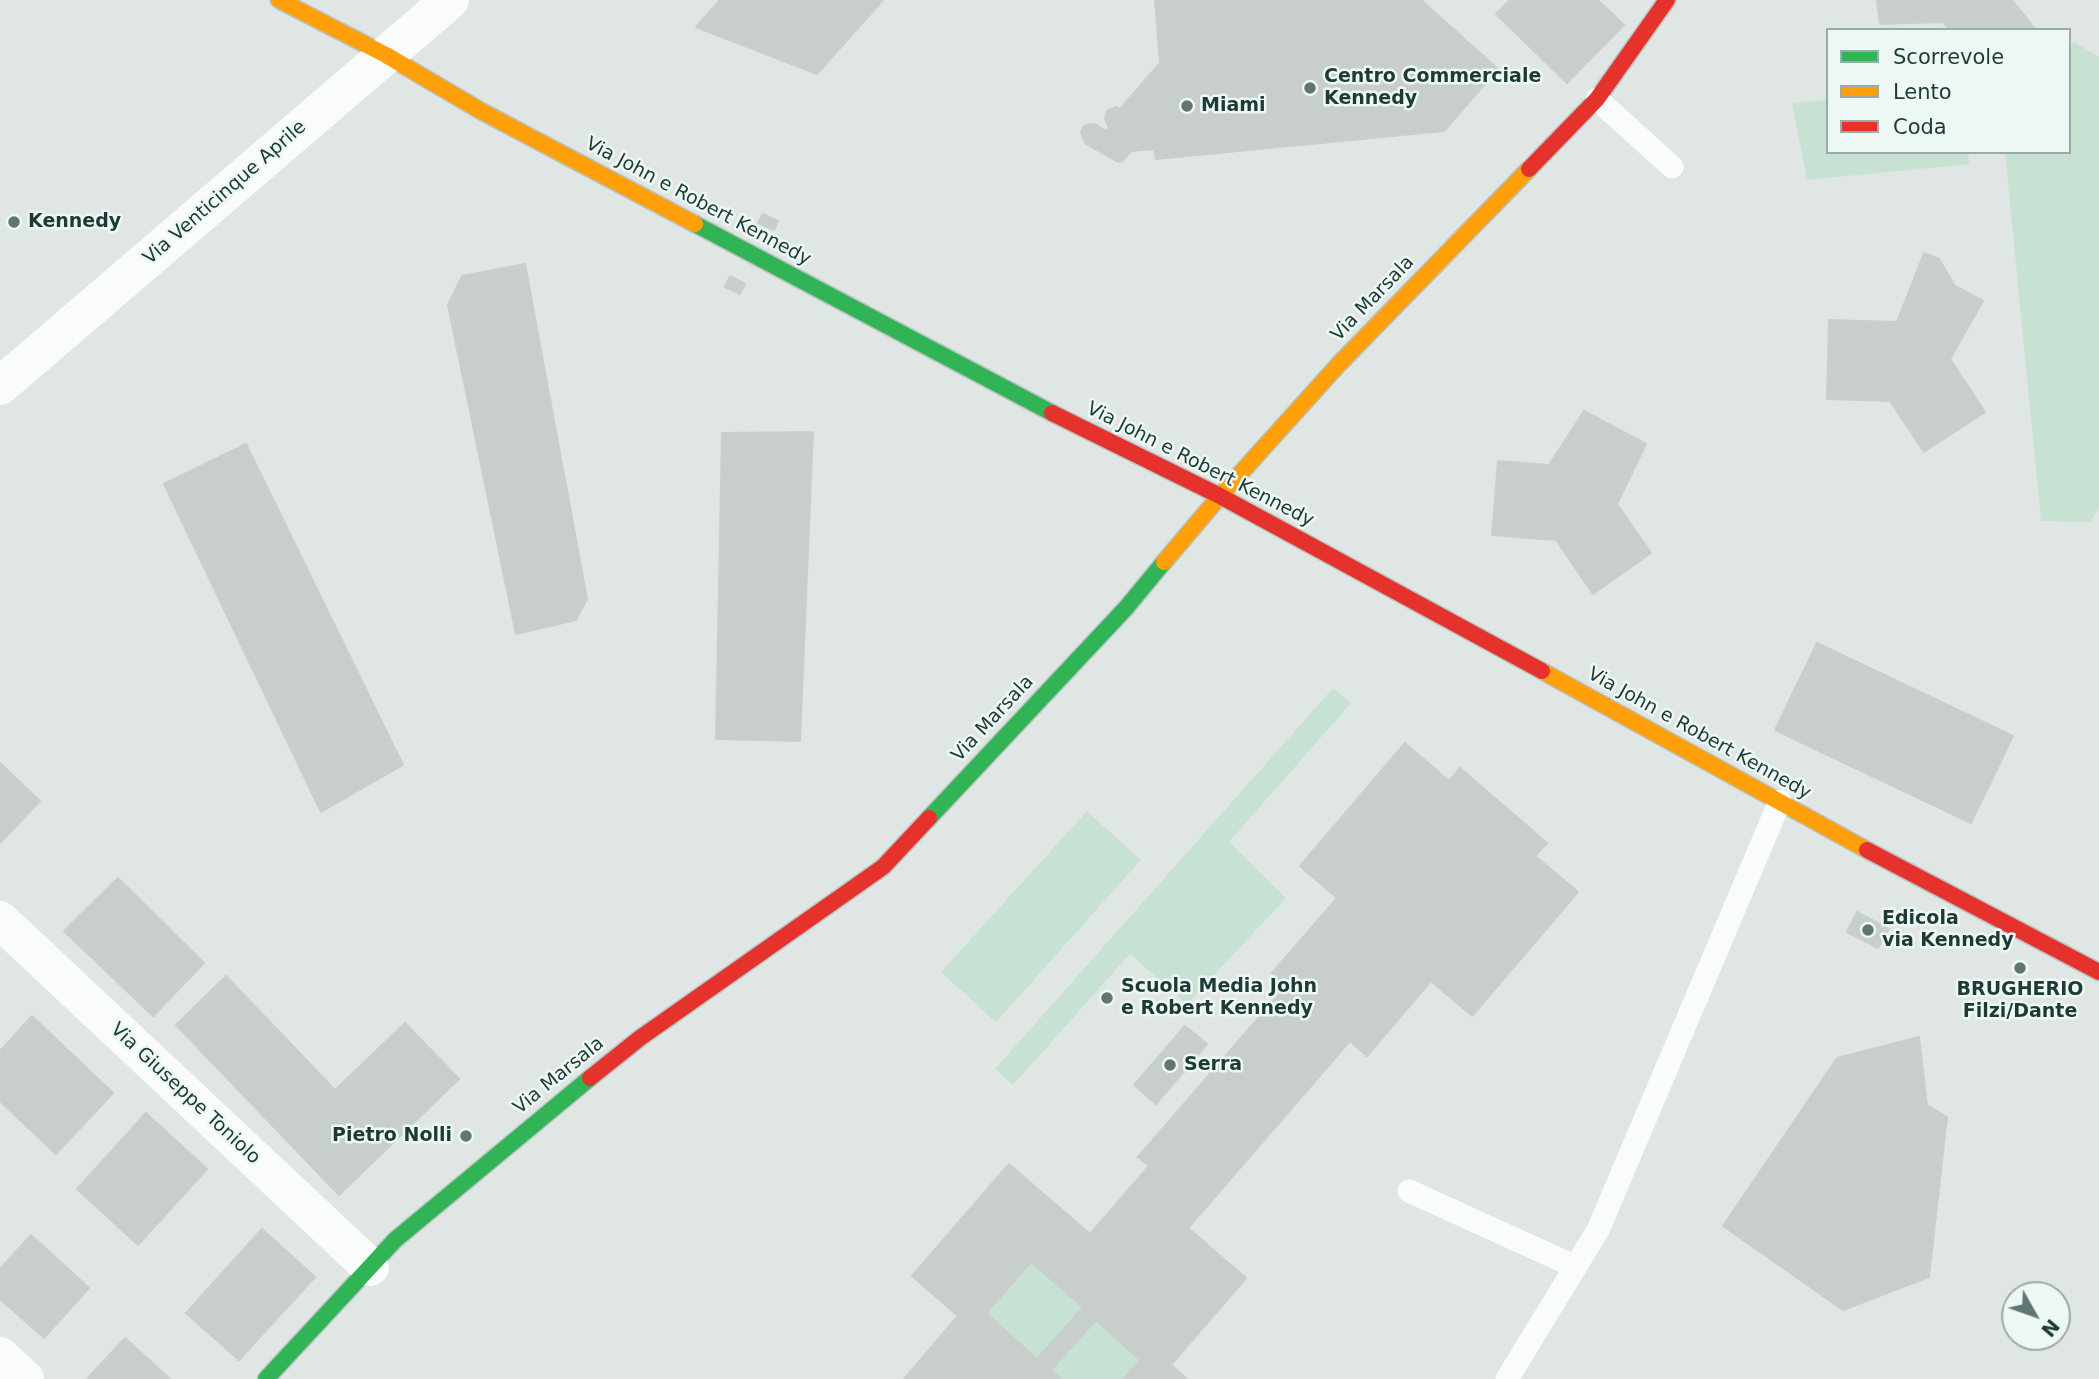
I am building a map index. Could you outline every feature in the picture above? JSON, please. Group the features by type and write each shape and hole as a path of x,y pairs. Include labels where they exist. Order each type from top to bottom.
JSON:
{"street":[{"name":"Via John e Robert Kennedy","path":"279,0 386,55 481,111 1046,411 1220,496 1882,858 2099,972"},
{"name":"Via Venticinque Aprile","path":"0,386 450,0"},
{"name":"Via Marsala","path":"266,1379 395,1240 640,1038 883,867 1126,608 1220,496 1339,364 1597,99 1667,0"},
{"name":"Via Giuseppe Toniolo","path":"0,920 370,1267"},
{"path":"0,1356 25,1379"}],"lane":[{"path":"1597,99 1672,167"},
{"path":"1507,1379 1598,1230 1780,801"},
{"path":"1409,1191 1576,1267"}],"green space":[{"path":"2074,42 2099,57 2099,507 2090,522 2041,521 2005,154 2071,154 2071,45"},
{"path":"1826,100 1826,154 1968,154 1969,164 1807,180 1792,103"},
{"path":"1333,688 1351,703 1229,842 1286,898 1187,1004 1130,954 1013,1085 995,1069"},
{"path":"1087,811 1141,860 996,1022 941,972"},
{"path":"1031,1262 1083,1307 1037,1359 986,1313"},
{"path":"1096,1320 1140,1360 1124,1379 1061,1379 1051,1370"}],"building":[{"path":"720,0 883,0 817,74 696,27"},
{"name":"Centro Commerciale Kennedy","path":"1155,0 1421,0 1498,69 1444,131 1156,159 1154,149 1131,151 1123,161 1118,162 1086,144 1081,133 1083,127 1090,124 1106,131 1109,128 1105,119 1107,111 1116,107 1120,109 1160,63"},
{"path":"1510,0 1598,0 1624,25 1567,83 1496,14"},
{"path":"1877,0 2012,0 2034,28 1948,28 1943,22 1880,24"},
{"path":"763,214 778,221 774,230 758,223"},
{"path":"1924,253 1939,259 1955,286 1983,301 1950,359 1985,412 1924,452 1890,401 1827,399 1829,320 1897,322"},
{"path":"525,264 587,599 576,620 516,634 448,305 462,276"},
{"path":"730,276 745,284 740,294 725,287"},
{"path":"1584,411 1646,444 1617,504 1651,553 1593,594 1556,540 1492,535 1498,461 1549,465"},
{"path":"813,432 800,741 716,739 722,433"},
{"path":"246,444 403,765 321,812 164,484"},
{"path":"1817,643 2013,736 1971,823 1775,730"},
{"path":"1405,743 1449,781 1460,768 1547,843 1535,856 1578,892 1472,1016 1431,981 1367,1056 1350,1041 1188,1228 1246,1278 1171,1365 1187,1379 1124,1379 1140,1360 1096,1320 1051,1370 1061,1379 904,1379 958,1316 912,1276 1009,1164 1090,1234 1149,1166 1138,1157 1286,986 1272,973 1337,898 1300,866","holes":["1031,1262 1083,1307 1037,1359 986,1313"]},
{"path":"0,763 40,801 0,843"},
{"path":"118,878 204,963 153,1016 64,931"},
{"name":"Edicola via Kennedy","path":"1857,912 1889,929 1878,948 1847,932"},
{"path":"226,976 335,1090 405,1023 459,1079 339,1195 176,1025"},
{"path":"32,1016 113,1093 56,1154 0,1101 0,1051"},
{"name":"Serra","path":"1185,1026 1207,1044 1156,1104 1134,1085"},
{"path":"1919,1037 1927,1105 1947,1117 1929,1277 1843,1310 1723,1226 1837,1058"},
{"path":"146,1113 207,1169 138,1245 77,1189"},
{"path":"262,1229 315,1277 239,1360 186,1313"},
{"path":"31,1235 89,1288 44,1338 0,1299 0,1269"},
{"path":"125,1338 170,1379 87,1379"}],"traffic: fast":[{"path":"695,224 1052,413"},
{"path":"929,818 1126,608 1164,562"},
{"path":"266,1379 395,1240 590,1078"}],"traffic: slow":[{"path":"279,0 386,55 481,111 695,224"},
{"path":"1164,562 1339,364 1529,169"},
{"path":"1542,671 1867,850"}],"traffic: jam":[{"path":"1529,169 1597,99 1667,0"},
{"path":"1052,413 1220,496 1542,671"},
{"path":"590,1078 640,1038 883,867 929,818"},
{"path":"1867,850 2099,972"}],"place":[{"name":"Centro Commerciale Kennedy","path":"1310,88"},
{"name":"Miami","path":"1187,106"},
{"name":"Kennedy","path":"14,222"},
{"name":"Edicola via Kennedy","path":"1868,930"},
{"name":"BRUGHERIO Filzi/Dante","path":"2020,968"},
{"name":"Scuola Media John e Robert Kennedy","path":"1107,998"},
{"name":"Serra","path":"1170,1065"},
{"name":"Pietro Nolli","path":"466,1136"}]}
